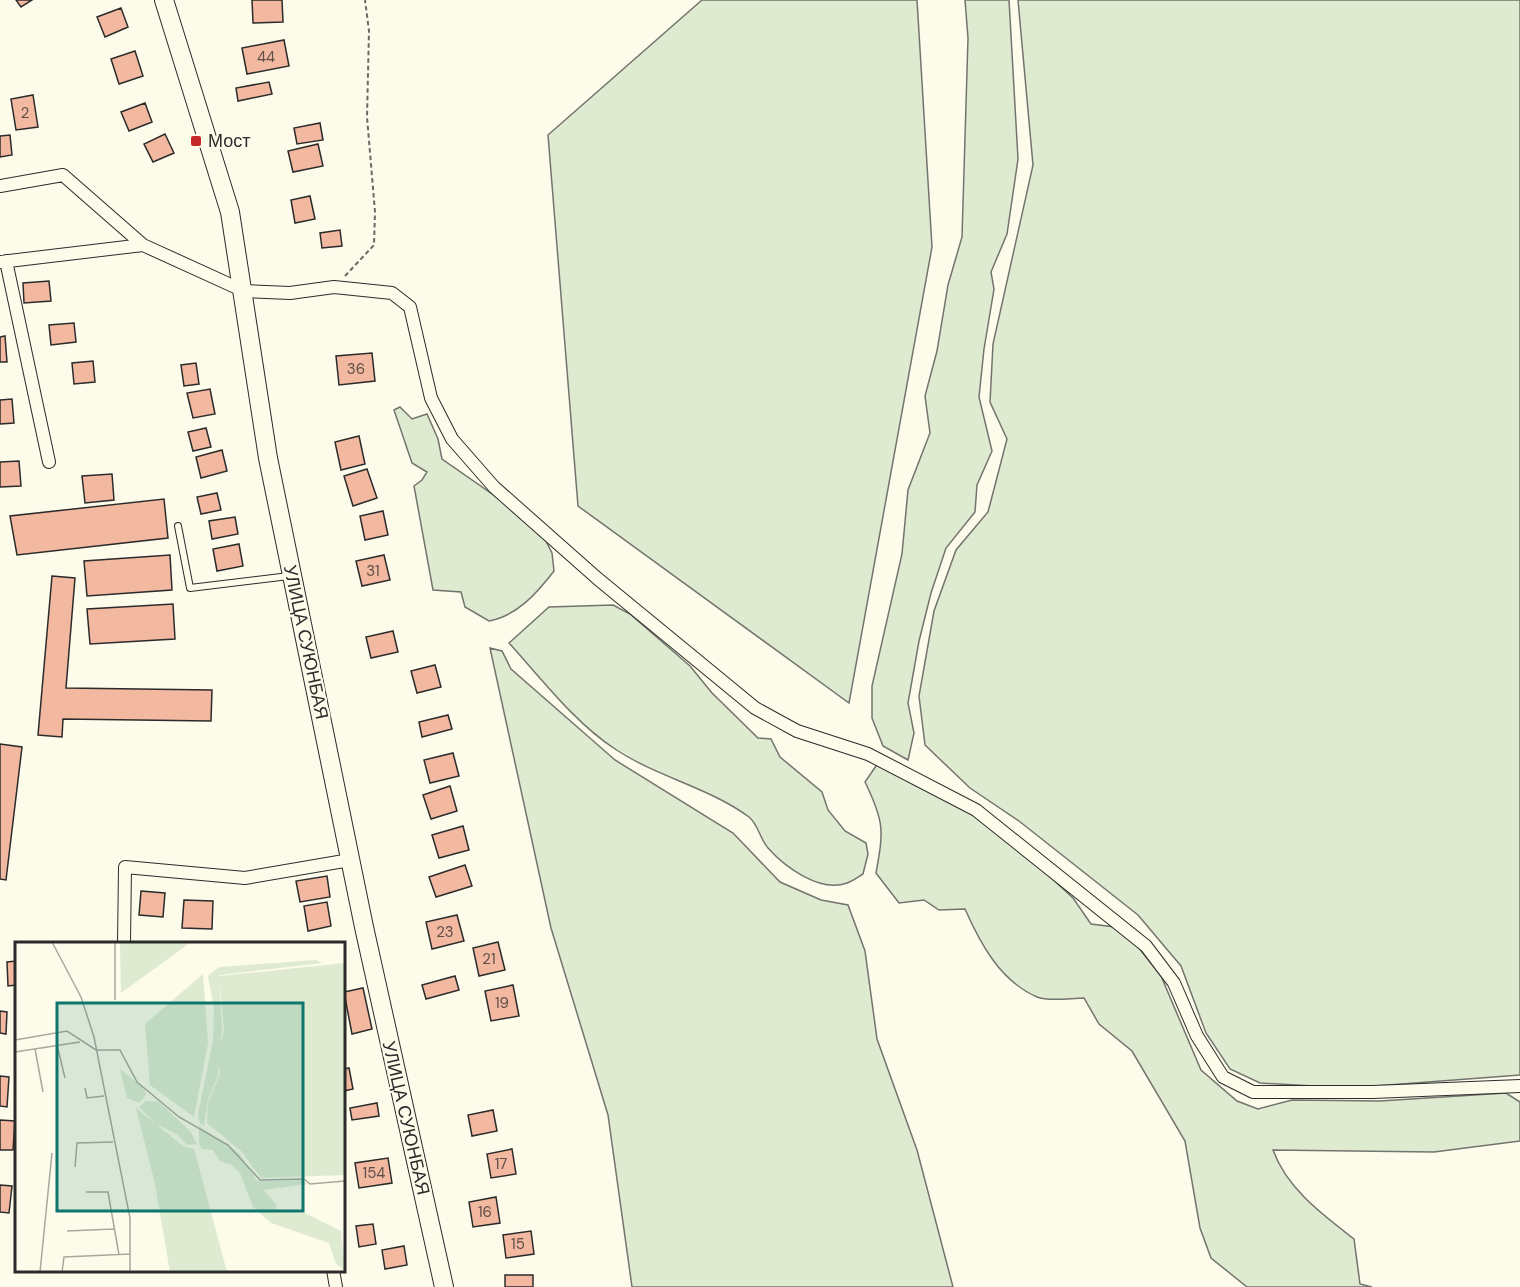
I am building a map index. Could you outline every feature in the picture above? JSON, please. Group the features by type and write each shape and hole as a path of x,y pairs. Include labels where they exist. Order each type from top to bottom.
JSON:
{"main road":[{"name":"УЛИЦА СУЮНБАЯ","path":"164,0 230,212 267,448 292,576 350,860 444,1287"}],"street":[{"path":"0,186 63,175 143,245 244,291 290,293 334,287 392,293 410,307 431,398 452,439 494,487 598,579 754,708 797,731 868,754 976,810 1146,946 1174,983 1197,1036 1223,1077 1253,1092 1374,1092 1520,1086"},
{"path":"49,462 3,261 143,245"},
{"path":"124,942 125,867 245,878 350,860"},
{"path":"333,1272 336,1287"}],"lane":[{"path":"178,526 190,588 292,576"}],"path":[{"path":"334,287 374,244 375,212 367,117 369,31 365,0"}],"green space":[{"path":"702,0 917,0 932,247 849,703 578,506 548,135"},
{"path":"965,0 1009,0 1018,159 1007,234 991,272 994,289 979,397 992,451 977,485 975,512 946,548 931,593 919,641 908,703 914,733 908,760 883,746 872,718 872,686 902,554 908,490 930,433 925,396 937,351 948,285 962,237 968,38"},
{"path":"1018,0 1520,0 1520,1075 1349,1088 1260,1083 1230,1069 1206,1033 1181,966 1138,915 1019,821 970,788 925,745 919,696 934,611 956,550 988,512 1007,439 990,402 993,344 1033,165"},
{"path":"400,407 412,419 427,414 438,439 442,459 538,526 552,553 554,571 526,602 509,614 489,621 465,607 461,592 433,590 414,486 427,472 412,463 394,410"},
{"path":"613,605 630,614 690,666 712,693 758,738 771,739 780,757 822,792 828,810 845,831 866,843 868,854 863,874 849,882 837,885 815,881 793,870 768,848 749,817 717,798 631,759 600,738 559,699 509,643 549,607"},
{"path":"490,648 502,651 511,669 615,760 733,833 780,882 821,900 848,905 865,951 877,1039 917,1150 953,1287 632,1287 608,1115 551,928"},
{"path":"878,763 995,826 1073,898 1091,924 1123,928 1161,976 1201,1070 1237,1101 1258,1109 1292,1100 1380,1101 1506,1093 1520,1102 1520,1141 1434,1152 1273,1150 1287,1177 1307,1200 1354,1239 1360,1284 1372,1287 1247,1287 1211,1258 1200,1228 1185,1141 1132,1051 1099,1024 1084,998 1054,1000 1037,997 1012,981 985,948 965,909 939,910 924,900 899,903 876,873 881,826 865,782"}],"building":[{"path":"16,0 32,0 21,7"},
{"path":"252,0 282,0 283,22 253,23"},
{"path":"121,8 128,27 105,37 97,17"},
{"path":"284,40 289,66 247,74 242,48"},
{"path":"135,51 143,76 119,84 111,59"},
{"path":"269,82 272,94 238,101 236,88"},
{"path":"33,95 38,127 16,130 11,99"},
{"path":"145,103 152,122 129,131 121,112"},
{"path":"320,123 323,140 297,144 294,128"},
{"path":"165,134 174,153 153,162 144,144"},
{"path":"10,135 12,155 0,157 0,136"},
{"path":"318,144 323,166 293,172 288,151"},
{"path":"310,196 315,219 295,223 291,200"},
{"path":"340,230 342,246 322,248 320,233"},
{"path":"49,281 51,301 24,303 23,283"},
{"path":"74,323 76,342 51,345 49,325"},
{"path":"5,336 7,362 0,362 0,337"},
{"path":"372,353 375,381 339,385 336,356"},
{"path":"93,361 95,382 74,384 72,363"},
{"path":"196,363 199,384 184,386 181,365"},
{"path":"210,389 215,414 193,418 187,393"},
{"path":"12,399 14,423 0,424 0,400"},
{"path":"206,428 211,447 193,451 188,432"},
{"path":"359,436 365,464 341,470 335,442"},
{"path":"222,450 227,471 201,478 196,457"},
{"path":"19,461 21,486 0,487 0,462"},
{"path":"367,469 377,498 353,506 344,476"},
{"path":"112,474 114,500 85,503 82,476"},
{"path":"217,493 221,510 201,514 197,497"},
{"path":"164,499 168,538 17,555 10,516"},
{"path":"383,511 388,535 365,540 360,516"},
{"path":"235,517 238,534 212,539 209,521"},
{"path":"239,544 243,566 217,571 213,549"},
{"path":"170,555 172,590 87,596 84,561"},
{"path":"384,555 390,580 362,586 356,561"},
{"path":"52,576 75,578 66,688 212,690 211,721 63,719 62,737 38,735"},
{"path":"173,604 175,639 90,644 87,609"},
{"path":"393,631 398,652 371,658 366,637"},
{"path":"435,665 441,687 417,693 411,671"},
{"path":"448,715 452,729 422,737 419,722"},
{"path":"0,744 22,747 6,880 0,879"},
{"path":"453,753 459,776 430,783 424,760"},
{"path":"450,786 457,811 431,819 423,795"},
{"path":"463,826 469,850 439,858 432,835"},
{"path":"465,865 472,886 436,897 429,877"},
{"path":"327,876 330,897 300,902 296,881"},
{"path":"141,891 165,893 163,917 139,915"},
{"path":"184,900 213,901 212,929 182,928"},
{"path":"327,902 331,926 308,931 304,906"},
{"path":"457,915 464,941 432,949 426,922"},
{"path":"498,942 505,970 479,976 473,948"},
{"path":"15,961 15,985 8,986 7,962"},
{"path":"455,976 459,990 426,999 422,985"},
{"path":"513,985 519,1016 491,1021 485,991"},
{"path":"363,988 372,1029 352,1034 345,992"},
{"path":"0,1011 7,1012 6,1034 0,1033"},
{"path":"349,1068 353,1089 345,1091 345,1069"},
{"path":"0,1076 9,1077 7,1107 0,1106"},
{"path":"377,1103 379,1116 352,1120 350,1108"},
{"path":"493,1110 497,1131 472,1136 468,1115"},
{"path":"0,1120 15,1121 13,1150 0,1150"},
{"path":"512,1149 516,1174 491,1178 487,1154"},
{"path":"388,1158 392,1183 359,1188 355,1163"},
{"path":"0,1185 12,1186 9,1213 0,1212"},
{"path":"496,1197 500,1223 473,1227 469,1202"},
{"path":"373,1224 376,1244 359,1247 356,1226"},
{"path":"531,1231 534,1254 506,1258 503,1235"},
{"path":"404,1246 407,1265 385,1269 382,1250"},
{"path":"505,1275 533,1275 533,1287 505,1287"}],"place":[{"name":"Мост","path":"196,141"}]}
